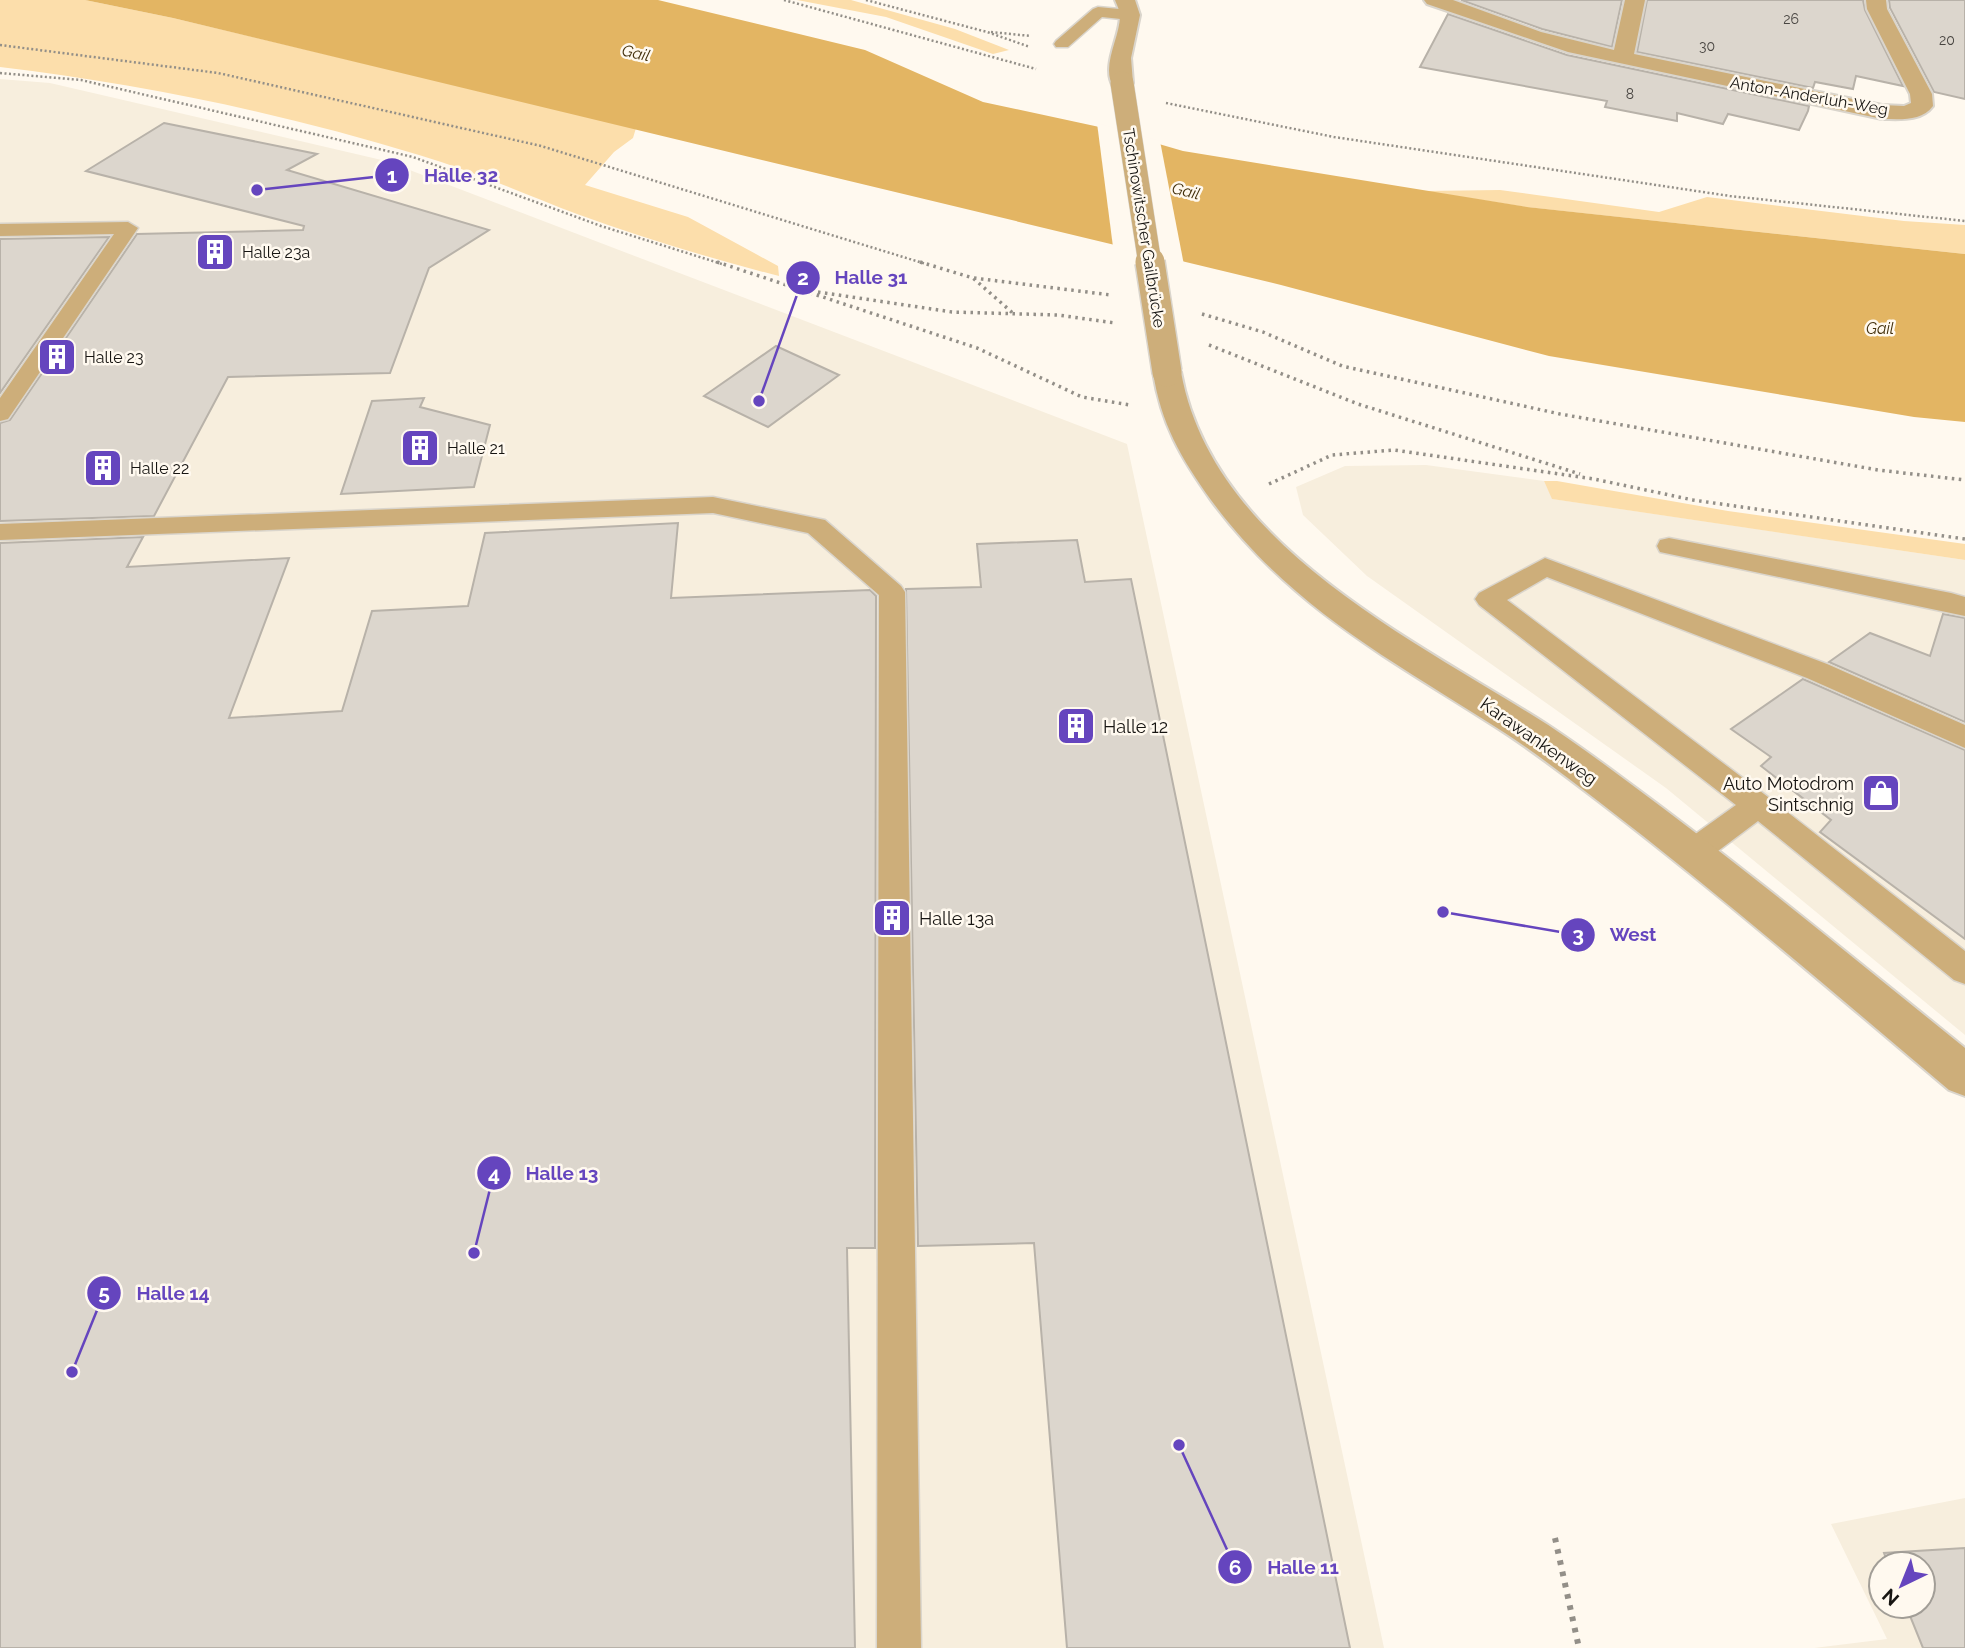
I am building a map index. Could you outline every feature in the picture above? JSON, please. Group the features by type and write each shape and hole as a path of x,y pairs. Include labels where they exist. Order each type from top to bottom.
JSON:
{"street":[{"name":"Anton-Anderluh-Weg","path":"1434,0 1534,36 1623,58 1882,112 1907,113 1922,106 1921,94 1877,9 1877,0"},
{"path":"1623,58 1635,0"},
{"name":"Tschinowitscher Gailbrücke","path":"1127,8 1121,58 1122,83 1167,372"},
{"name":"Karawankenweg","path":"1167,372 1172,407 1184,438 1242,520 1302,581 1385,643 1479,699 1560,752 1965,1075"}],"lane":[{"path":"1062,44 1098,12 1127,8"},
{"path":"0,230 128,228 0,414"},
{"path":"0,532 713,505 816,526 892,592 899,1648"},
{"path":"1669,546 1951,601 1965,607"},
{"path":"1965,737 1817,671 1545,567 1488,599 1758,805 1965,970"},
{"path":"1691,854 1758,805"}],"path":[{"path":"784,0 1036,69"},
{"path":"866,0 987,32 1023,34 1062,44"},
{"path":"0,46 218,73 541,146 973,278 1114,295"},
{"path":"0,73 81,80 412,157 601,226 807,290 977,348 1082,397 1131,405"},
{"path":"1162,103 1334,136 1703,192 1965,221"},
{"path":"973,278 1015,316"},
{"path":"1196,312 1263,332 1342,366 1491,399 1878,470 1965,480"},
{"path":"1261,488 1332,455 1394,450 1594,479 1693,500 1965,539"},
{"path":"1555,1538 1578,1648"}],"shaded area":[{"path":"0,0 85,0 173,18 636,128 633,138 614,152 585,185 688,217 778,266 779,276 652,240 439,161 316,126 159,91 0,67"},
{"path":"797,0 851,0 955,29 1009,50 993,54 886,17"},
{"path":"0,79 50,83 386,161 1127,444 1384,1648 0,1648"},
{"path":"1500,190 1659,212 1707,197 1904,221 1965,225 1965,254 1526,207 1424,191"},
{"path":"1426,465 1544,481 1553,499 1965,560 1965,1035 1666,788 1367,576 1303,515 1296,487 1345,466"},
{"path":"1544,481 1728,511 1965,544 1965,560 1552,499"},
{"path":"1965,1498 1965,1648 1814,1648 1887,1639 1878,1620 1937,1620 1937,1550 1867,1550 1867,1598 1831,1524"}],"water":[{"name":"Gail","path":"85,0 658,0 865,50 983,102 1104,128 1183,151 1527,207 1965,254 1965,422 1914,417 1549,356 1281,285 173,18"}],"pier":[{"path":"1097,123 1160,141 1184,265 1113,247"}],"building":[{"path":"1461,0 1622,0 1612,47 1542,29"},
{"path":"1647,0 1863,0 1865,10 1903,86 1856,76 1853,89 1815,82 1813,88 1637,52"},
{"path":"1889,0 1965,0 1965,99 1934,92 1890,8"},
{"path":"1448,14 1567,55 1809,106 1808,111 1799,130 1728,114 1723,124 1677,113 1677,121 1605,107 1607,101 1420,67"},
{"path":"164,123 317,154 287,170 489,230 429,268 390,373 228,377 154,516 0,521 0,423 10,420 137,234 303,230 304,226 86,171"},
{"path":"109,237 0,393 0,239"},
{"path":"776,346 839,375 768,427 704,396"},
{"name":"Halle 21","path":"424,398 420,407 490,425 474,487 341,494 372,401"},
{"path":"678,523 671,598 870,590 876,596 875,1248 847,1248 855,1648 0,1648 0,543 143,537 127,567 289,558 229,718 342,711 372,611 468,606 485,533"},
{"path":"1077,540 1085,582 1131,579 1350,1648 1067,1648 1034,1243 918,1246 906,589 981,587 977,544"},
{"path":"1943,614 1965,618 1965,722 1829,662 1870,633 1930,656"},
{"name":"Auto Motodrom Sintschnig","path":"1803,679 1965,750 1965,939 1820,832 1831,820 1761,766 1771,757 1731,729"},
{"path":"1965,1548 1965,1648 1923,1648 1912,1620 1937,1620 1937,1550 1933,1550"}],"place":[{"name":"Halle 32","path":"257,190"},
{"name":"Halle 23a","path":"215,252"},
{"name":"Halle 23","path":"57,357"},
{"name":"Halle 31","path":"759,401"},
{"name":"Halle 21","path":"420,448"},
{"name":"Halle 22","path":"103,468"},
{"name":"Halle 12","path":"1076,726"},
{"name":"Auto Motodrom Sintschnig","path":"1881,793"},
{"name":"West","path":"1443,912"},
{"name":"Halle 13a","path":"892,918"},
{"name":"Halle 13","path":"474,1253"},
{"name":"Halle 14","path":"72,1372"},
{"name":"Halle 11","path":"1179,1445"}]}
